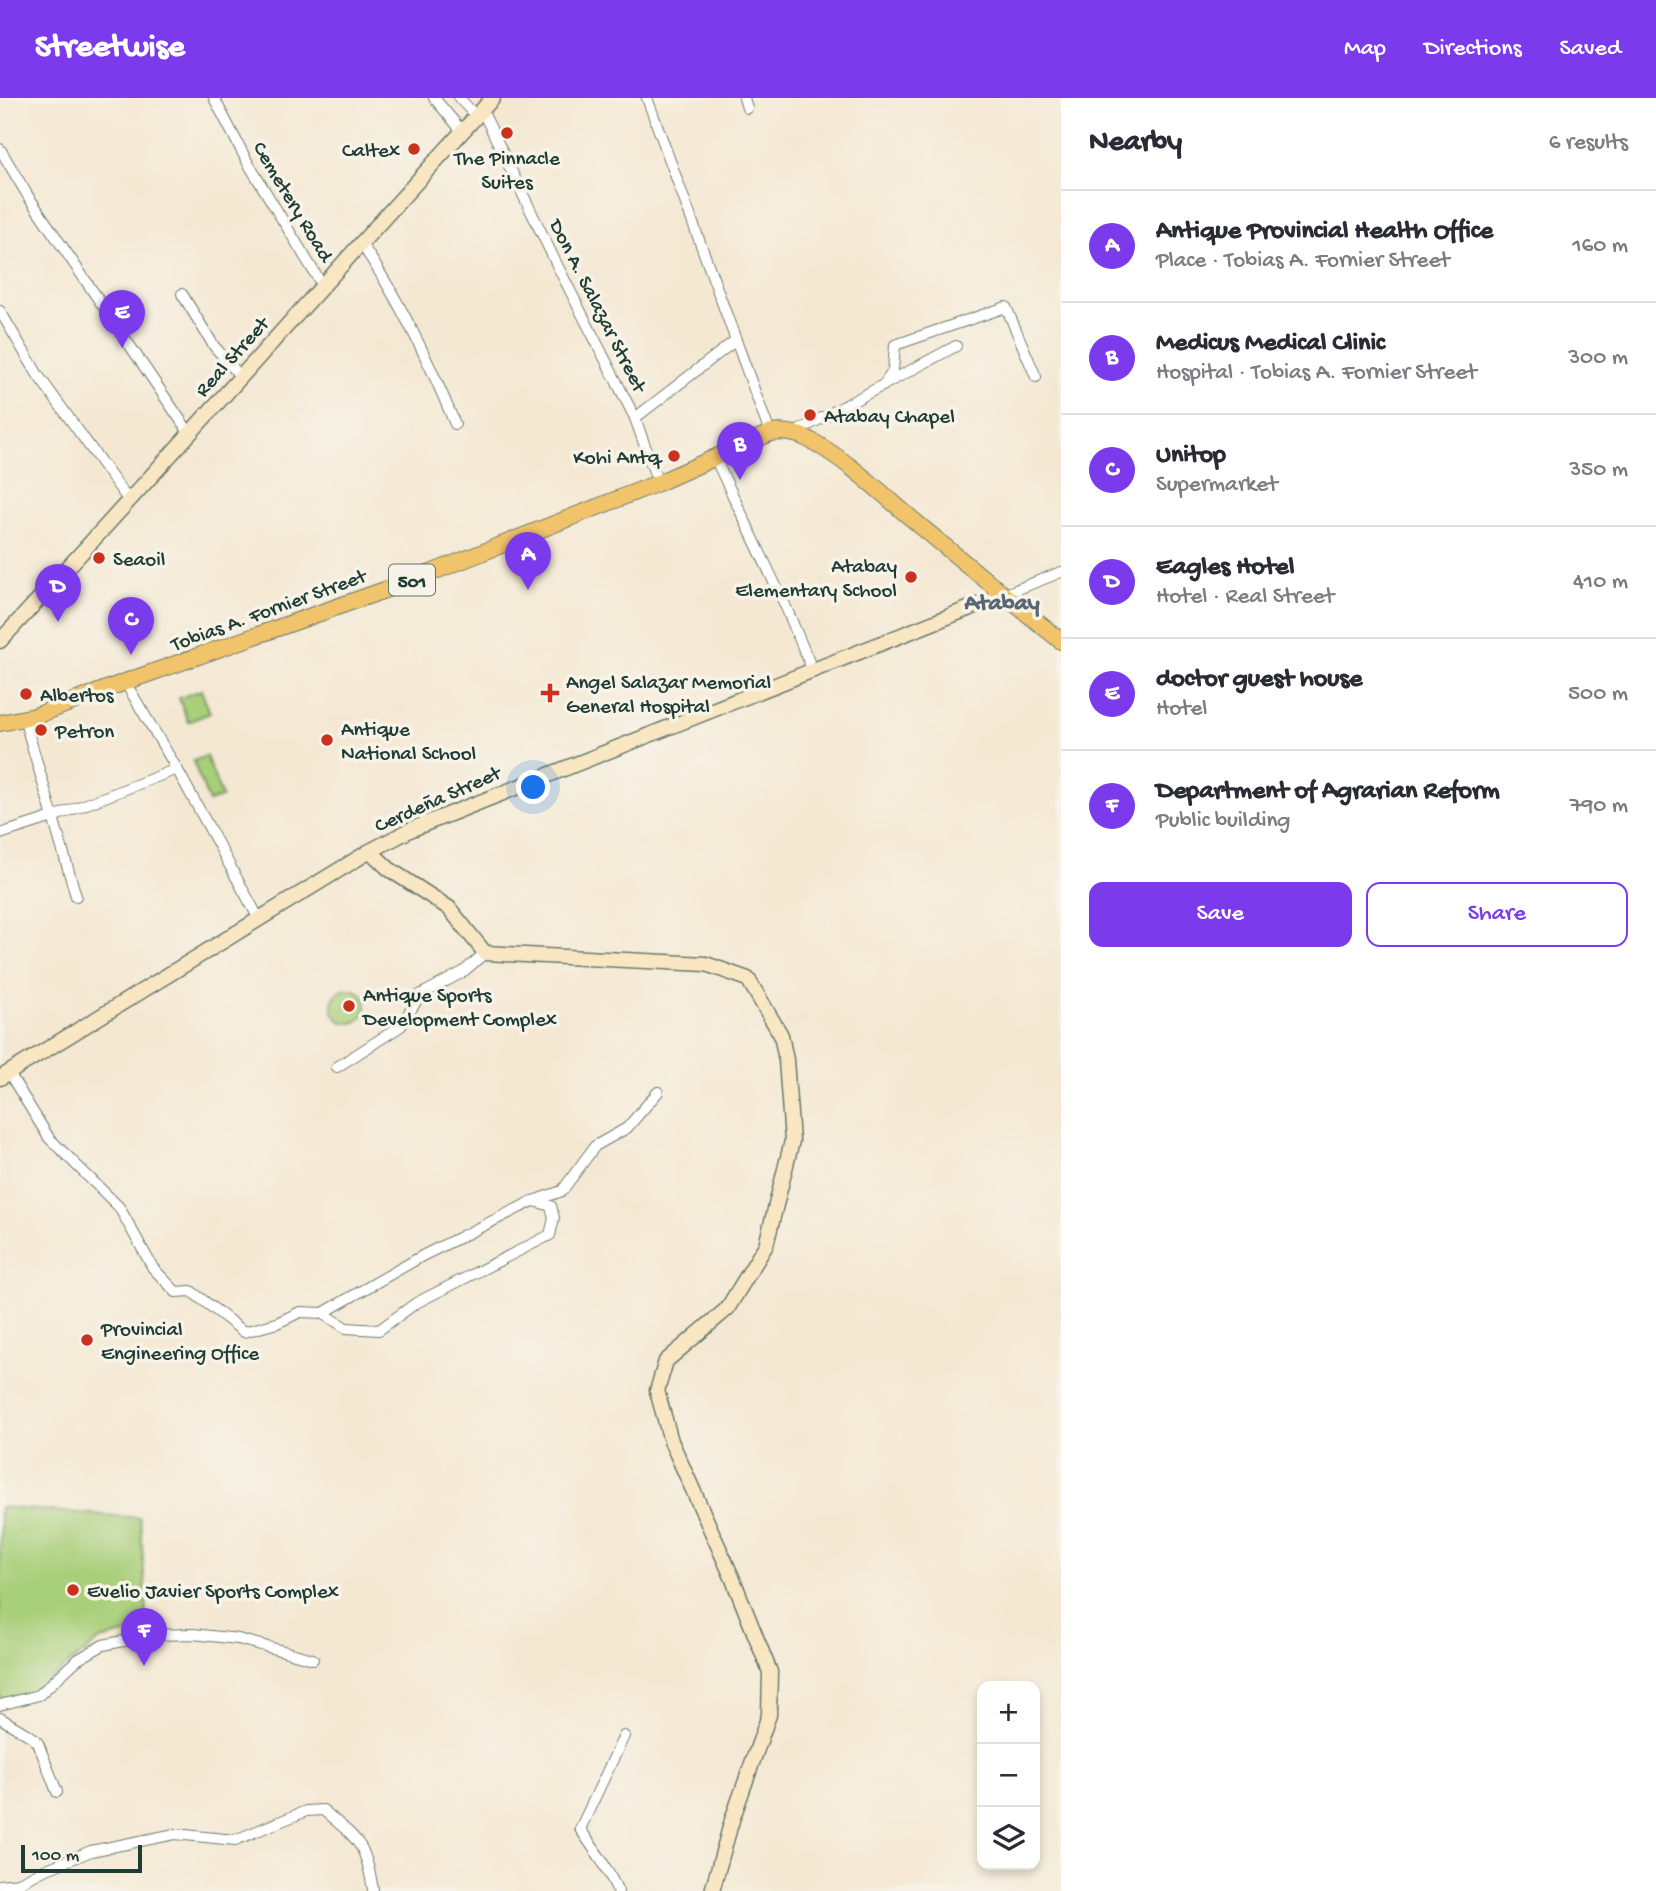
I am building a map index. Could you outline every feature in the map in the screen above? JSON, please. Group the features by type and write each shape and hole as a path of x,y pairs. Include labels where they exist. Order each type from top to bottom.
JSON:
{"main road":[{"name":"Real Street","path":"0,640 493,98"},
{"name":"Tobias A. Fornier Street","path":"0,723 85,699 125,682 410,581 658,483 770,433 782,431 794,433 816,444 869,482 1061,641"},
{"name":"Cerdeña Street","path":"4,1075 370,851 412,829 1003,595"},
{"name":"Tobias A. Fornier Street","path":"0,730 24,718"},
{"path":"370,851 389,869 449,908 485,953 706,964 748,979 781,1035 786,1060 792,1141 766,1245 727,1309 666,1361 657,1391 671,1441 732,1577 770,1672 769,1715 732,1820 712,1891"}],"street":[{"name":"Cemetery Road","path":"214,98 254,172 322,285"},
{"path":"434,98 462,131"},
{"name":"Don A. Salazar Street","path":"459,98 479,113 635,418 658,483"},
{"path":"647,98 770,433"},
{"path":"0,149 28,196 190,434"},
{"path":"360,242 383,275 438,383 455,424"},
{"path":"182,294 214,346 241,377"},
{"path":"883,386 893,371 895,345 1006,307 1037,377"},
{"path":"0,311 38,375 129,501"},
{"path":"635,418 736,340"},
{"path":"794,433 956,346"},
{"path":"715,458 782,597 812,669"},
{"path":"1003,595 1061,572"},
{"path":"125,682 177,769 259,919"},
{"path":"24,718 76,896"},
{"path":"0,834 53,817 177,769"},
{"path":"337,1067 401,1026 420,995 463,972 485,953"},
{"path":"4,1075 49,1138 119,1207 153,1268 176,1292 191,1291 244,1332 277,1323 300,1312 323,1313 346,1328 379,1330 416,1303 551,1235 554,1218 551,1206 533,1201"},
{"path":"323,1313 424,1255 533,1201 562,1191 595,1146 627,1128 658,1092"},
{"path":"0,1705 39,1695 78,1660 103,1645 155,1635 193,1634 238,1639 313,1659"},
{"path":"0,1718 38,1743 57,1792"},
{"path":"618,1891 601,1859 580,1829 624,1736"},
{"path":"0,1885 19,1883 91,1851 176,1834 235,1840 306,1811 323,1810 359,1841 368,1859 373,1890"}],"green space":[{"path":"201,690 210,713 188,722 179,698"},
{"path":"206,756 222,797 209,802 193,761"},
{"name":"Antique Sports Development Complex","path":"349,989 361,994 366,1006 361,1018 349,1023 337,1018 332,1006 337,994"},
{"name":"Evelio Javier Sports Complex","path":"0,1507 140,1518 148,1628 100,1640 35,1691 0,1701"}],"place":[{"name":"The Pinnacle Suites","path":"507,133"},
{"name":"Caltex","path":"414,149"},
{"name":"doctor guest house","path":"122,348"},
{"name":"Atabay Chapel","path":"810,415"},
{"name":"Kohi Antq","path":"674,456"},
{"name":"Medicus Medical Clinic","path":"740,480"},
{"name":"Seaoil","path":"99,558"},
{"name":"Atabay Elementary School","path":"911,577"},
{"name":"Antique Provincial Health Office","path":"528,590"},
{"name":"Eagles Hotel","path":"58,622"},
{"name":"Unitop","path":"131,655"},
{"name":"Angel Salazar Memorial General Hospital","path":"550,693"},
{"name":"Albertos","path":"26,694"},
{"name":"Petron","path":"41,730"},
{"name":"Antique National School","path":"327,740"},
{"name":"Antique Sports Development Complex","path":"349,1006"},
{"name":"Provincial Engineering Office","path":"87,1340"},
{"name":"Evelio Javier Sports Complex","path":"73,1590"},
{"name":"Department of Agrarian Reform","path":"144,1666"}],"district":[{"name":"Atabay","path":"1002,601"}]}
